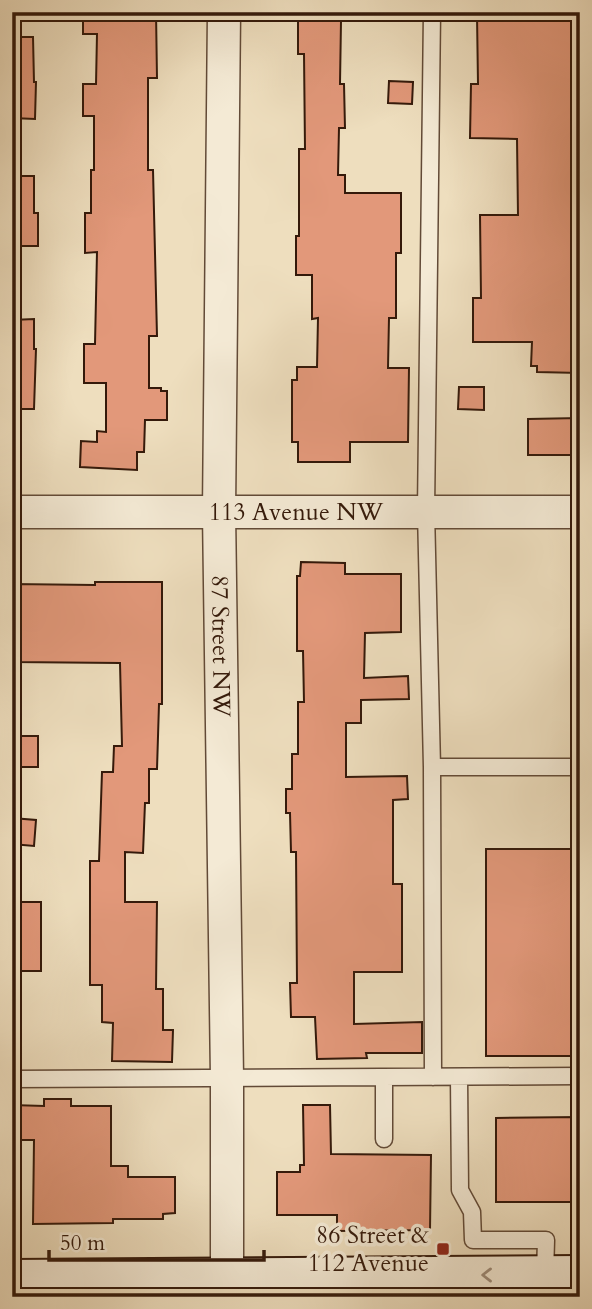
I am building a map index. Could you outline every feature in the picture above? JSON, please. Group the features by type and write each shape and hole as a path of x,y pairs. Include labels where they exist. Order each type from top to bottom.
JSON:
{"main road":[{"path":"12,1279 563,1275"}],"street":[{"name":"87 Street NW","path":"224,12 219,512 227,1277"},
{"name":"113 Avenue NW","path":"12,512 580,512"}],"lane":[{"path":"432,12 426,511 432,767 433,1077"},
{"path":"432,767 580,767"},
{"path":"12,1079 580,1076"},
{"path":"384,1077 384,1139"},
{"path":"459,1077 460,1190 472,1212 473,1240 546,1240 563,1275"}],"building":[{"path":"83,12 156,12 157,78 148,78 148,170 153,170 157,336 149,336 149,388 167,391 167,420 145,420 144,452 137,452 137,470 80,467 81,441 97,442 97,431 106,432 106,383 84,383 84,344 95,344 97,252 85,253 85,213 91,213 91,170 94,170 94,116 83,116 83,84 96,84 97,34 83,34"},
{"path":"477,15 580,17 580,373 537,372 537,366 531,366 532,342 473,342 473,298 481,298 480,215 518,215 517,139 470,138 471,84 478,84"},
{"path":"298,21 341,21 340,84 344,84 345,128 339,128 338,175 345,175 345,193 401,193 401,253 396,253 396,318 389,318 388,368 409,368 408,442 350,442 350,462 298,462 298,442 292,442 292,380 297,380 297,367 317,367 318,318 312,319 312,275 296,275 299,149 305,149 304,54 298,54"},
{"path":"12,37 33,37 35,119 12,118"},
{"path":"389,81 413,82 412,104 388,103"},
{"path":"12,176 34,176 34,213 38,213 38,246 12,246"},
{"path":"34,319 34,409 12,409 12,320"},
{"path":"459,387 484,387 484,410 458,409"},
{"path":"580,418 580,455 528,455 528,419"},
{"path":"301,562 345,563 345,574 401,574 401,632 365,633 364,678 408,676 409,699 361,700 361,723 346,723 346,777 407,776 408,799 393,800 393,884 402,884 402,972 354,972 354,1024 422,1022 422,1053 366,1053 367,1058 317,1059 315,1017 291,1017 290,983 297,983 296,852 291,852 286,789 292,789 292,754 298,754 298,702 304,702 303,651 297,651 297,576 300,576"},
{"path":"95,582 162,582 162,704 159,704 157,769 149,769 149,803 145,803 143,853 125,852 125,902 157,902 156,989 163,989 163,1030 173,1030 172,1062 112,1061 113,1023 102,1022 102,985 90,985 90,861 99,861 102,772 113,772 114,746 122,746 120,663 12,662 12,584 95,585"},
{"path":"12,736 38,736 38,767 12,767"},
{"path":"12,818 36,820 34,846 12,844"},
{"path":"486,849 580,849 580,1056 486,1056"},
{"path":"12,902 41,902 41,971 12,971"},
{"path":"44,1099 71,1099 71,1106 111,1106 111,1166 128,1166 128,1177 175,1177 175,1213 163,1214 163,1219 113,1219 113,1223 33,1224 34,1140 12,1140 12,1105 44,1106"},
{"path":"303,1105 330,1105 331,1154 431,1155 430,1230 337,1231 337,1215 277,1215 277,1172 300,1172 300,1165 304,1165"},
{"path":"580,1117 580,1202 496,1202 496,1118"}],"place":[{"name":"86 Street & 112 Avenue","path":"443,1249"}]}
